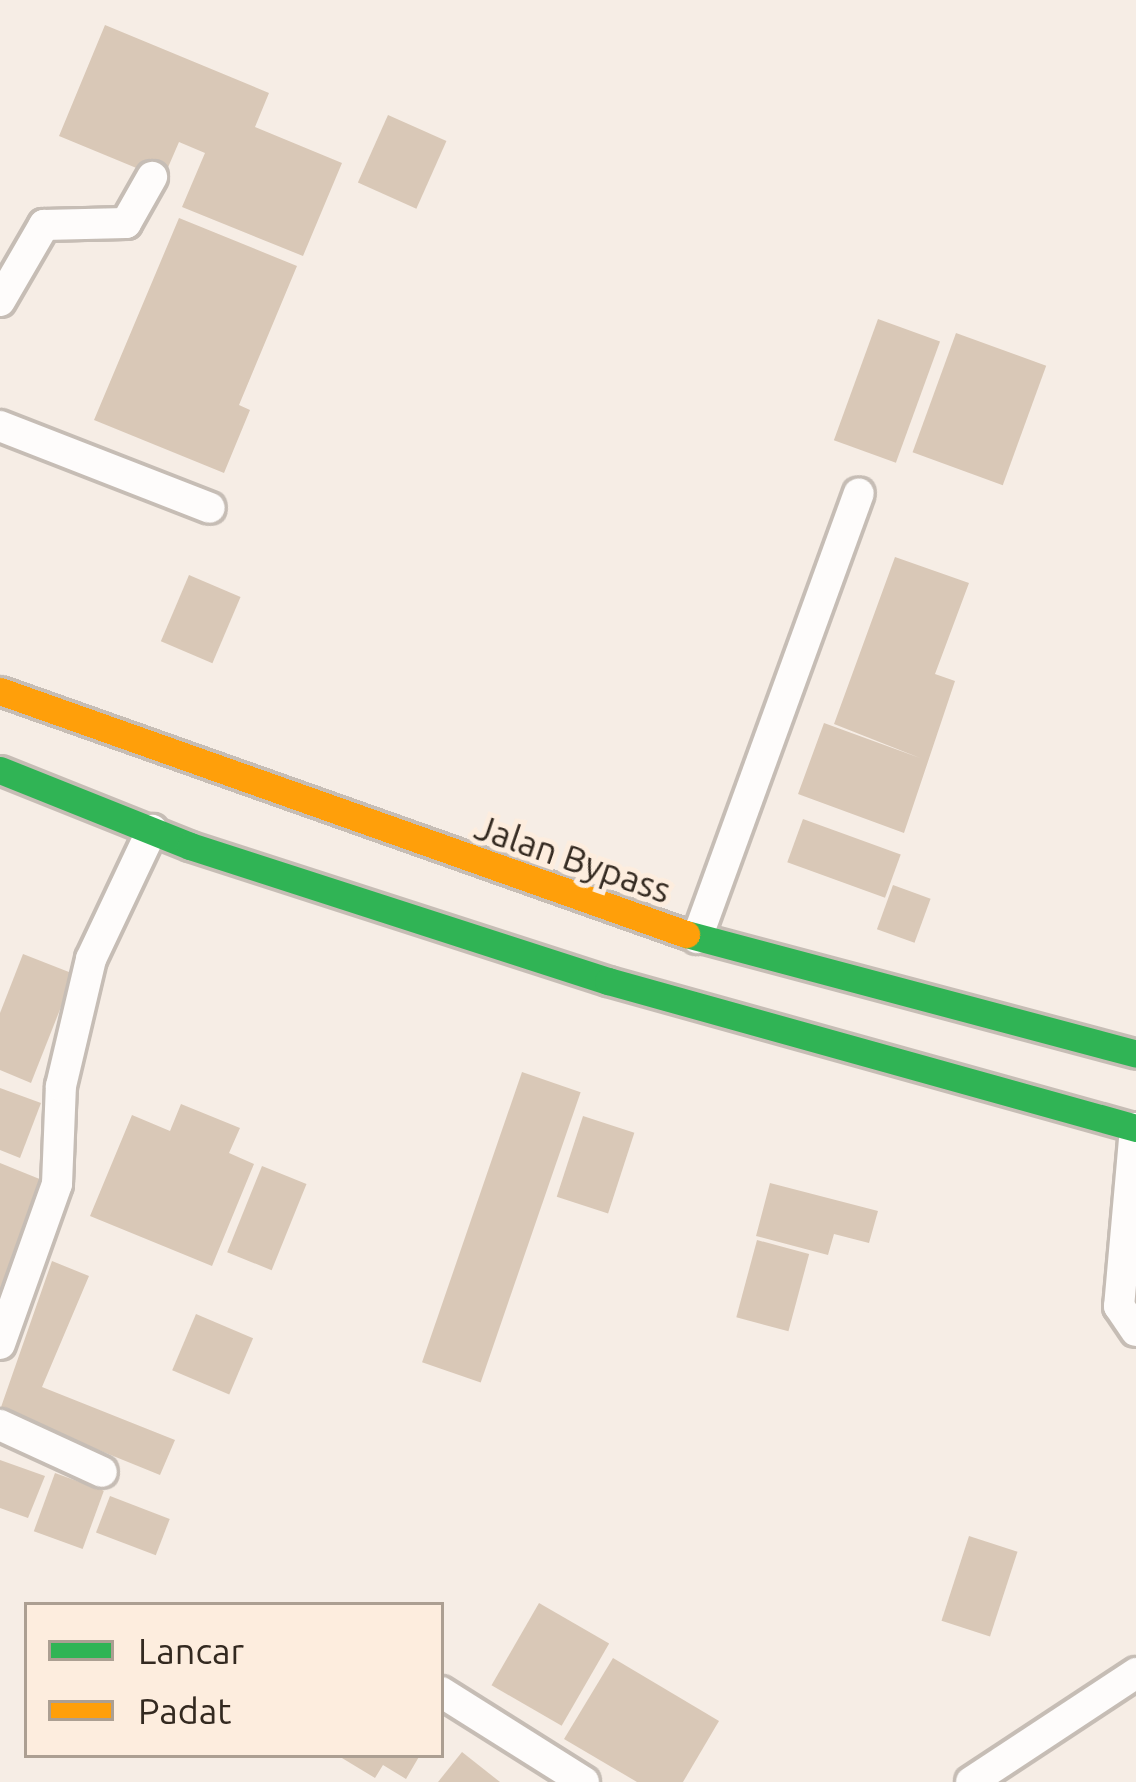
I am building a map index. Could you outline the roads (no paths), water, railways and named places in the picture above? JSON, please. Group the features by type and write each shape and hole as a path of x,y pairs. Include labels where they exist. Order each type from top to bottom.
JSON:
{"highway":[{"name":"Jalan Bypass","path":"0,691 698,938 1136,1054"},
{"path":"0,770 152,830 608,981 1135,1128"}],"lane":[{"path":"0,302 44,226 126,223 152,177"},
{"path":"0,426 210,508"},
{"path":"698,938 859,494"},
{"path":"0,1344 57,1184 61,1086 91,959 152,830"},
{"path":"1135,1128 1119,1306 1136,1331"},
{"path":"0,1425 102,1472"},
{"path":"970,1782 1136,1673"},
{"path":"444,1694 584,1782"}]}
